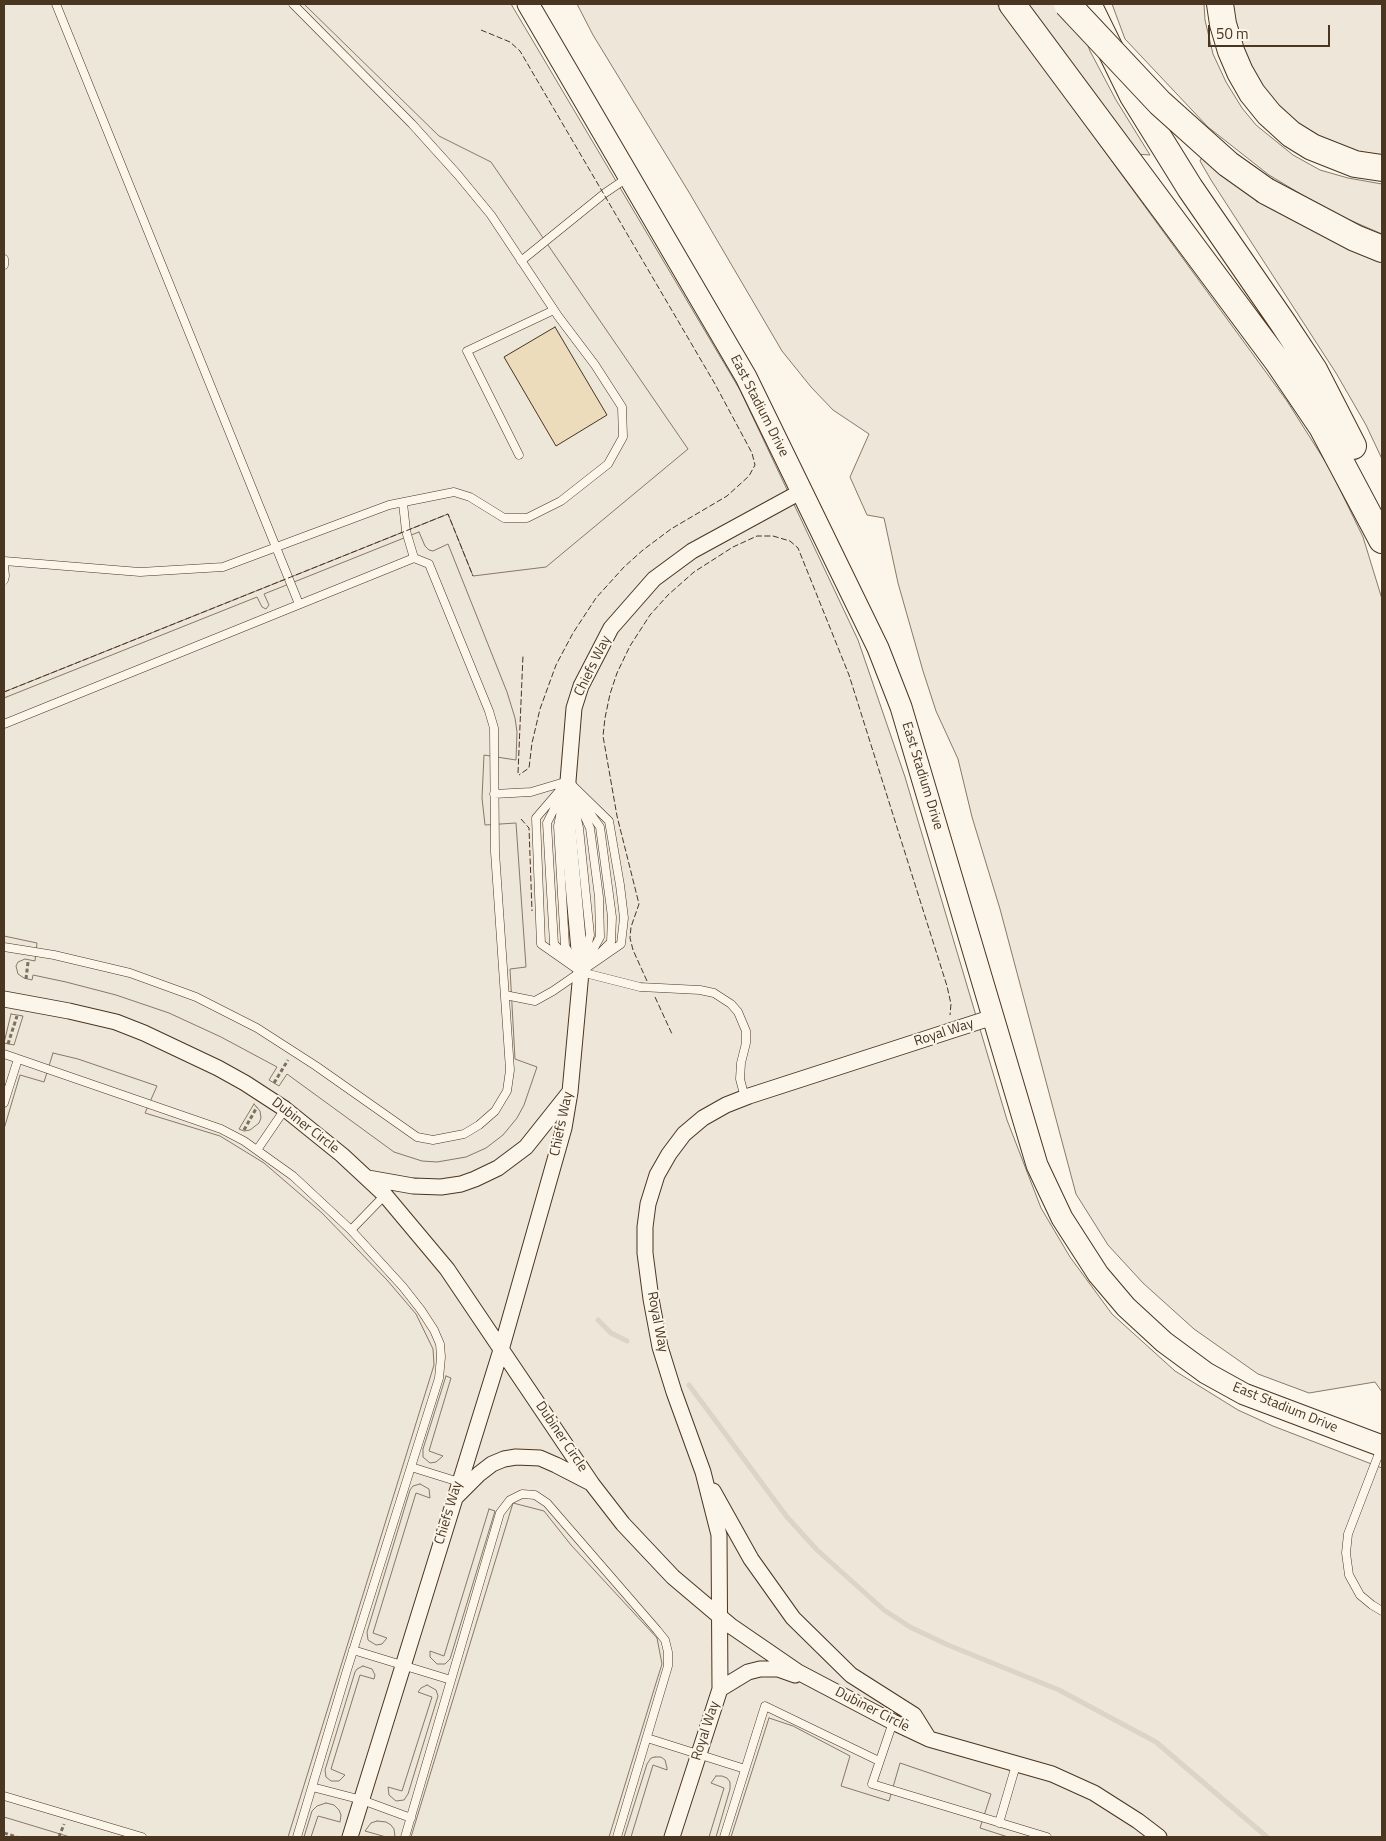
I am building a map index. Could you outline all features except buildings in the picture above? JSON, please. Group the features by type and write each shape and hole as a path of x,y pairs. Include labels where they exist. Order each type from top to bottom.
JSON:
{"highway":[{"path":"1012,4 1278,362 1322,427 1382,540"},
{"path":"1067,4 1174,116 1228,164 1266,191 1355,238 1382,249"},
{"path":"1088,4 1133,96 1190,188 1314,370 1363,466 1382,522"},
{"path":"1220,4 1223,24 1240,72 1252,93 1269,114 1291,134 1312,147 1355,164 1382,168"}],"main road":[{"name":"East Stadium Drive","path":"528,4 746,376 878,648 901,707 1041,1174 1062,1218 1098,1274 1126,1308 1164,1342 1206,1372 1244,1394 1382,1446"}],"street":[{"name":"Chiefs Way","path":"350,1837 402,1664 501,1350 564,1128 570,1092 581,972 568,829 568,781 574,708 581,686 611,628 654,579 692,551 802,492"},
{"name":"Dubiner Circle","path":"4,999 116,1022 144,1033 245,1083 314,1131 385,1195 447,1269 592,1484 623,1524 673,1577 721,1617 768,1651 818,1682 893,1722 929,1739 1052,1774 1094,1793 1159,1837"},
{"name":"Royal Way","path":"672,1837 720,1689 721,1617 719,1535 703,1472 660,1347 651,1299 645,1253 645,1227 648,1204 657,1175 668,1154 684,1134 703,1118 726,1105 993,1016"},
{"path":"368,1178 413,1186 441,1187 461,1184 475,1179 498,1168 526,1147 570,1092"},
{"path":"454,1499 492,1464 516,1457 540,1458 556,1464 592,1484"},
{"path":"703,1472 751,1559 794,1618 851,1675 914,1715 929,1739"},
{"path":"720,1689 748,1672 760,1669 778,1670 818,1682"}],"lane":[{"path":"56,4 299,604"},
{"path":"4,561 140,572 223,567 389,505 454,492 470,497 504,518 527,518 561,501 608,464 623,437 622,407 595,365 554,310 491,215 412,124 293,4"},
{"path":"521,261 629,176"},
{"path":"4,260 4,265"},
{"path":"519,455 468,351 554,310"},
{"path":"403,502 406,531 414,558"},
{"path":"4,724 414,558 429,564 489,711 494,728 495,852 510,1070 507,1091 495,1111 479,1126 464,1134 433,1140 417,1137 257,1028 196,997 130,973 54,955 4,948 4,957"},
{"path":"4,565 4,580"},
{"path":"494,794 531,792 568,781"},
{"path":"505,995 535,1001 553,991 621,944 624,918 609,821 568,781"},
{"path":"568,781 600,827 612,917 611,942 581,972"},
{"path":"568,781 590,828 599,897 600,937 581,972"},
{"path":"568,781 547,823 554,944 581,972"},
{"path":"568,781 536,818 541,944 581,972 640,987 700,990 714,993 731,1004 738,1012 746,1031 740,1079 745,1098"},
{"path":"4,1054 222,1129 257,1150 293,1176 352,1230 409,1295 434,1330 440,1344 442,1357 439,1378 353,1650 297,1837"},
{"path":"4,1103 18,1059"},
{"path":"257,1150 284,1109"},
{"path":"352,1230 385,1195"},
{"path":"1382,1446 1348,1534 1346,1553 1349,1575 1360,1595 1382,1611"},
{"path":"411,1467 459,1482"},
{"path":"405,1837 500,1513 510,1500 522,1494 535,1495 546,1503 665,1640 668,1652 668,1666 617,1837"},
{"path":"353,1650 451,1680"},
{"path":"724,1837 765,1706 879,1761"},
{"path":"893,1722 872,1784 1047,1837"},
{"path":"646,1738 746,1769"},
{"path":"999,1823 1016,1765"},
{"path":"312,1787 362,1800 411,1818"},
{"path":"4,1796 142,1837"}],"path":[{"path":"26,979 29,951"},
{"path":"8,1044 17,1015"},
{"path":"274,1083 293,1051"},
{"path":"244,1131 258,1107"},
{"path":"4,1833 17,1837"}],"shaded area":[{"path":"4,4 511,4 740,390 858,640 905,777 1007,1120 1041,1208 1070,1257 1112,1314 1175,1371 1238,1410 1273,1426 1382,1468 1382,1837 4,1837"},
{"path":"4,4 304,4 439,136 491,162 688,449 546,567 473,576 448,514 4,692"},
{"path":"577,4 997,4 1287,401 1330,469 1363,537 1382,599 1382,1392 1375,1382 1309,1393 1258,1374 1194,1329 1143,1283 1108,1245 1076,1194 1000,909 972,817 958,759 936,711 923,671 898,583 884,518 867,515 850,477 869,434 833,410 811,387 782,351 690,194 593,35"},
{"path":"1023,4 1059,4 1080,25 1090,51 1116,100 1150,155 1135,154"},
{"path":"1112,4 1204,4 1205,20 1213,54 1226,82 1242,108 1256,125 1293,155 1320,170 1348,178 1382,184 1382,234 1345,218 1269,175 1208,127 1125,39"},
{"path":"1232,4 1382,4 1382,159 1318,142 1276,108 1239,45"},
{"path":"1203,155 1382,258 1382,459 1366,425 1336,373 1211,180 1200,161"},
{"path":"419,532 425,546 429,550 433,551 448,544 507,692 515,718 517,732 516,760 484,755 482,798 485,825 516,823 526,967 510,969 515,1059 537,1067 524,1105 517,1118 503,1135 486,1148 466,1157 437,1162 422,1161 394,1152 287,1074 279,1086 269,1080 277,1067 221,1037 169,1013 116,995 66,982 33,975 32,980 24,978 18,974 16,966 18,962 25,959 35,961 37,943 4,936 4,698 257,597 262,607 266,609 269,605 264,594"},
{"path":"11,1014 23,1016 14,1045 4,1043"},
{"path":"53,1053 78,1059 157,1086 145,1113 220,1136 264,1163 322,1213 387,1280 416,1314 433,1349 434,1365 288,1837 70,1837 4,1817 4,1129 20,1075 44,1082"},
{"path":"254,1104 260,1111 261,1118 259,1123 250,1130 244,1131 239,1129"},
{"path":"446,1376 451,1378 429,1451 443,1456 436,1462 430,1463 423,1457 423,1449"},
{"path":"420,1484 429,1489 430,1498 416,1493 373,1633 387,1638 382,1644 376,1645 368,1640 367,1632 410,1490 413,1486"},
{"path":"513,1503 544,1511 571,1545 657,1638 662,1664 609,1837 411,1837"},
{"path":"489,1509 495,1511 450,1659 445,1664 437,1664 430,1657 430,1651 444,1656"},
{"path":"363,1666 372,1669 375,1675 374,1679 360,1675 331,1769 345,1775 339,1781 331,1781 326,1777 325,1770 355,1672"},
{"path":"427,1685 436,1690 438,1696 408,1794 404,1800 396,1801 389,1795 388,1787 402,1791 432,1697 418,1692"},
{"path":"769,1718 793,1726 850,1756 841,1786 889,1801 900,1763 991,1794 980,1828 1008,1837 731,1837"},
{"path":"661,1757 665,1760 667,1770 653,1765 631,1837 624,1837 647,1764 651,1758"},
{"path":"716,1776 727,1778 730,1782 730,1789 716,1837 709,1837 724,1788 711,1783"},
{"path":"326,1803 334,1805 339,1810 341,1815 340,1822 318,1816 311,1837 304,1837 312,1811 317,1806"},
{"path":"377,1821 386,1822 391,1825 394,1829 395,1837 386,1837 365,1831 371,1823"}],"waterway":[{"path":"598,1320 611,1333 627,1341"},
{"path":"689,1385 787,1517 817,1550 884,1610 910,1627 948,1645 1059,1690 1156,1742 1267,1837"}],"fence":[{"path":"481,30 510,42 520,51 715,384 752,453 755,465 749,476 727,496 671,529 643,550 624,567 596,598 573,633 556,665 540,709 532,743 529,768 519,775"},
{"path":"4,692 448,514 473,576"},
{"path":"647,981 633,950 630,938 631,927 639,904 617,816 603,736 610,694 617,673 630,646 650,615 668,595 694,572 733,547 757,536 773,536 790,541 798,548 849,675 947,986 951,1004 950,1015"},
{"path":"518,773 523,655"},
{"path":"521,819 529,828 532,911"},
{"path":"655,997 672,1034"}]}
